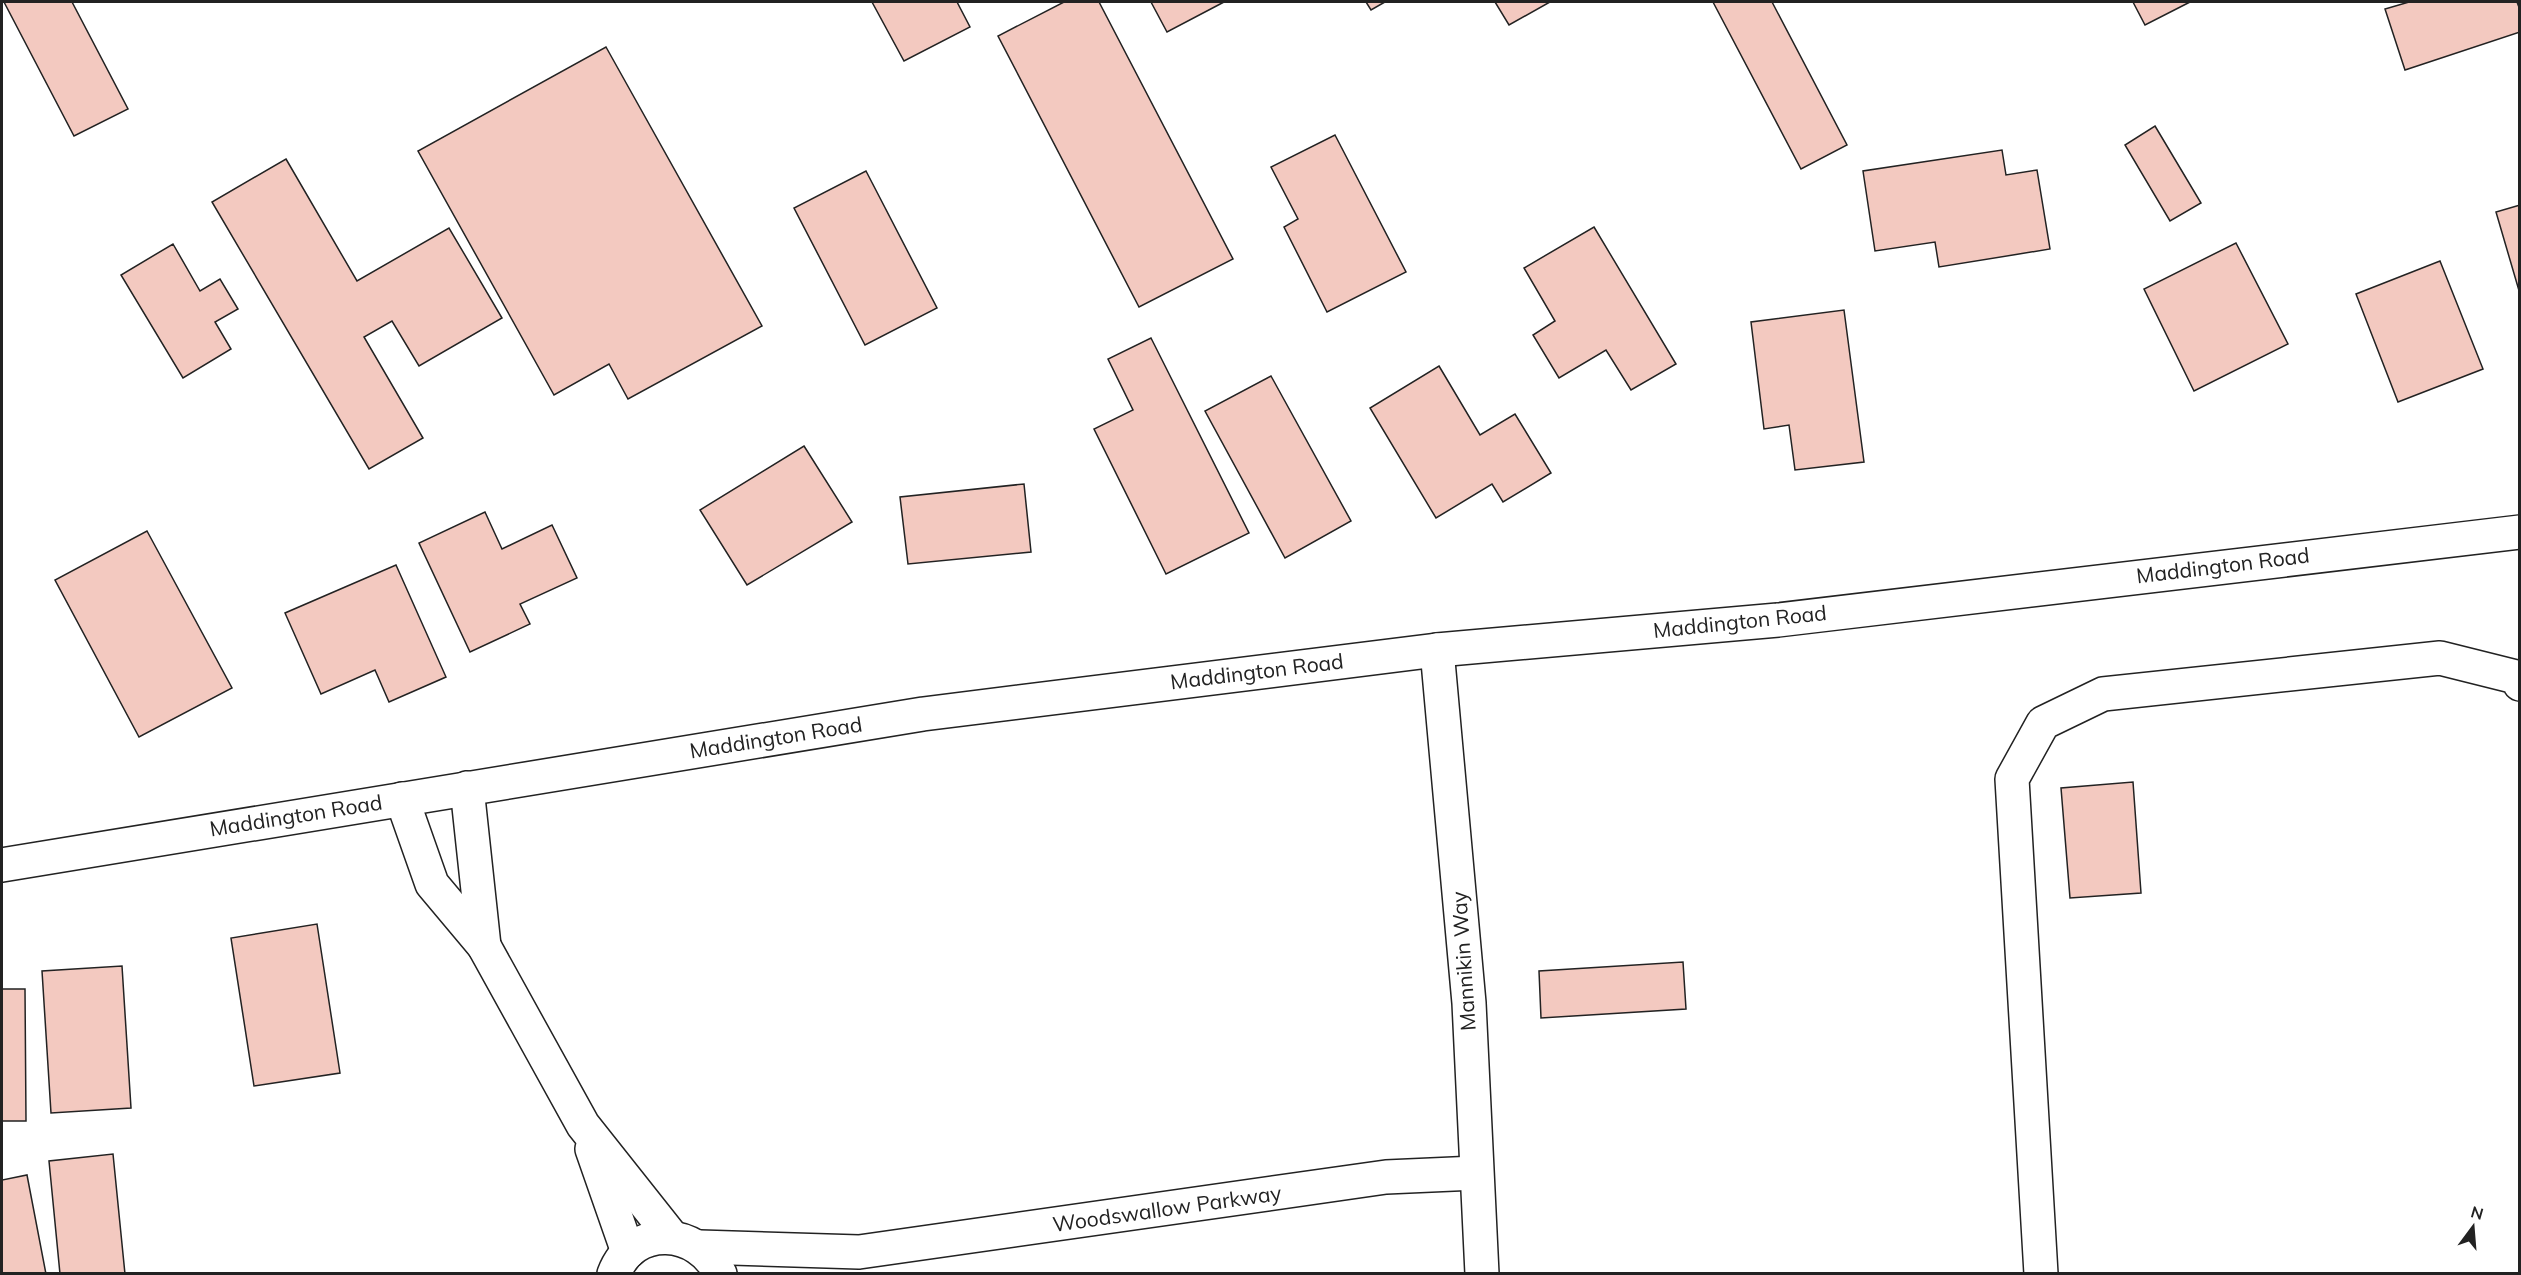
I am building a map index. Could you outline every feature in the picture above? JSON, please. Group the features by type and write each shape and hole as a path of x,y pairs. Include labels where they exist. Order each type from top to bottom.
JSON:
{"street":[{"name":"Maddington Road","path":"2,865 923,714 1437,650 1778,620 2380,546 2520,532"},
{"name":"Mannikin Way","path":"1437,650 1469,1003 1482,1274"},
{"path":"2041,1274 2012,779 2043,723 2103,694 2440,658 2516,677 2520,684"},
{"path":"467,788 484,946"},
{"path":"402,799 432,884 484,946 583,1125 685,1242 714,1261 720,1274"},
{"path":"583,1125 621,1263"},
{"name":"Woodswallow Parkway","path":"621,1263 640,1243 685,1242 859,1252 1386,1178 1476,1173"},
{"name":"Woodswallow Parkway","path":"805,1274 859,1252"}],"building":[{"path":"4,2 72,2 128,109 74,136"},
{"path":"872,2 957,2 970,27 904,61"},
{"path":"1064,2 1099,2 1233,259 1139,307 998,36"},
{"path":"1151,2 1224,2 1167,32"},
{"path":"1366,2 1385,2 1371,10"},
{"path":"1495,2 1550,2 1509,25"},
{"path":"1713,2 1772,2 1847,145 1801,169"},
{"path":"2133,2 2190,2 2145,25"},
{"path":"2409,2 2517,2 2520,10 2520,32 2405,70 2385,9"},
{"path":"606,47 762,326 628,399 609,364 554,395 418,151"},
{"path":"2155,126 2201,203 2170,221 2125,145"},
{"path":"1335,135 1406,272 1327,312 1284,227 1298,219 1271,167"},
{"path":"2002,150 2006,175 2037,170 2050,249 1939,267 1935,242 1875,251 1863,171"},
{"path":"286,159 357,281 449,228 502,318 419,366 392,321 364,337 423,438 369,469 212,202"},
{"path":"866,171 937,308 865,345 794,208"},
{"path":"2520,205 2520,294 2496,212"},
{"path":"1594,227 1676,364 1631,390 1606,350 1559,378 1533,335 1555,321 1524,268"},
{"path":"2236,243 2288,344 2194,391 2144,289"},
{"path":"173,244 200,291 220,279 238,309 215,322 231,349 183,378 121,275"},
{"path":"2440,261 2483,369 2398,402 2356,294"},
{"path":"1844,310 1864,462 1795,470 1789,425 1764,429 1751,322"},
{"path":"1151,338 1249,533 1166,574 1094,429 1133,410 1108,359"},
{"path":"1439,366 1480,435 1515,414 1551,473 1503,502 1492,484 1436,518 1370,408"},
{"path":"1271,376 1351,521 1285,558 1205,411"},
{"path":"804,446 852,522 747,585 700,510"},
{"path":"1024,484 1031,552 908,564 900,497"},
{"path":"485,512 502,549 552,525 577,578 520,604 530,624 470,652 419,543"},
{"path":"147,531 232,688 139,737 55,580"},
{"path":"396,565 446,677 389,702 375,670 321,694 285,613"},
{"path":"2133,782 2141,893 2070,898 2061,788"},
{"path":"317,924 340,1073 254,1086 231,938"},
{"path":"1683,962 1686,1009 1541,1018 1539,971"},
{"path":"122,966 131,1108 51,1113 42,971"},
{"path":"2,989 25,989 26,1121 2,1121"},
{"path":"113,1154 125,1274 60,1274 49,1161"},
{"path":"27,1175 46,1274 2,1274 2,1180"}]}
